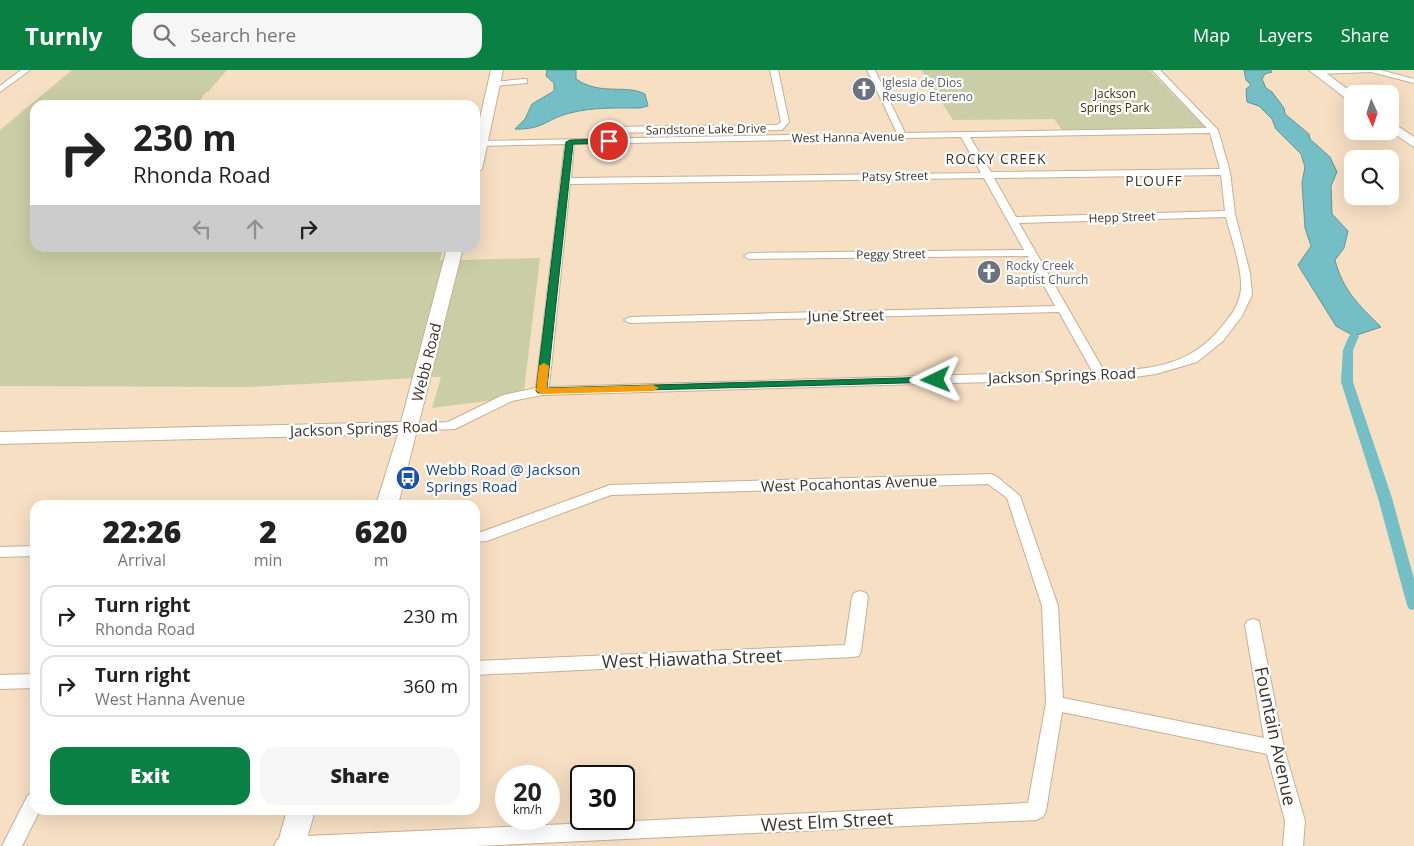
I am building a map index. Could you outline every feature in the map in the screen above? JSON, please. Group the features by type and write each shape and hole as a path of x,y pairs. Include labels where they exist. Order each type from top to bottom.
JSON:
{"street":[{"path":"0,90 26,70"},
{"path":"480,150 495,78 524,82 528,70"},
{"name":"Sandstone Lake Drive","path":"601,130 779,128 785,122 774,70"},
{"path":"871,70 902,135"},
{"name":"Jackson Springs Road","path":"0,438 450,426 508,398 542,391 1100,375 1156,370 1193,359 1219,338 1236,316 1246,295 1245,273 1230,214 1225,172 1214,130 1156,70"},
{"path":"1316,71 1371,70 1414,81"},
{"path":"1316,71 1344,92"},
{"path":"1336,71 1353,83"},
{"name":"West Hanna Avenue","path":"482,143 902,135 965,136 1214,130"},
{"path":"1399,131 1414,142"},
{"path":"965,136 1100,375"},
{"path":"542,391 570,142"},
{"name":"Patsy Street","path":"566,181 1225,172"},
{"name":"Hepp Street","path":"1014,220 1230,214"},
{"name":"Webb Road","path":"388,500 454,252"},
{"name":"Peggy Street","path":"749,256 1032,253"},
{"name":"June Street","path":"630,320 1061,309"},
{"name":"West Pocahontas Avenue","path":"480,537 610,490 991,479 1013,496 1050,606 1055,703"},
{"path":"0,552 30,551"},
{"name":"West Hiawatha Street","path":"480,668 853,652 860,597"},
{"name":"Fountain Avenue","path":"1253,625 1275,748 1295,821 1294,846"},
{"path":"0,682 30,680"},
{"path":"1055,703 1275,748"},
{"name":"West Elm Street","path":"284,846 1036,811 1055,703"},
{"path":"12,846 30,811"},
{"path":"291,846 300,815"}],"green space":[{"path":"72,70 227,70 200,100 36,100"},
{"name":"Jackson Springs Park","path":"921,70 1149,70 1205,127 1062,130 1054,119 953,120"},
{"path":"30,105 30,252 442,252 440,260 447,261 416,378 247,387 0,386 0,130"},
{"path":"540,258 524,391 494,400 432,408 441,377 428,377 457,260"}],"water":[{"path":"547,70 576,70 576,79 585,84 603,89 638,91 645,94 648,106 579,111 562,115 532,128 515,129 525,119 532,104 554,91 554,83 546,76"},
{"path":"1244,70 1270,70 1272,72 1265,74 1262,79 1266,88 1272,92 1284,108 1285,114 1309,134 1310,139 1330,157 1337,172 1331,186 1332,214 1348,231 1344,248 1335,260 1338,271 1353,297 1381,327 1354,336 1336,326 1298,265 1311,246 1305,228 1302,183 1305,167 1301,154 1276,129 1272,119 1259,106 1247,102 1246,89 1251,85 1246,80"}],"waterway":[{"path":"1354,336 1348,350 1347,382 1385,498 1414,605"}],"slow traffic":[{"path":"544,366 542,391 653,388"}],"place":[{"name":"Iglesia de Dios Resugio Etereno","path":"864,89"},
{"name":"Rocky Creek Baptist Church","path":"989,272"},
{"name":"Webb Road @ Jackson Springs Road","path":"408,478"}],"district":[{"name":"ROCKY CREEK","path":"996,158"},
{"name":"PLOUFF","path":"1154,180"}],"route":[{"path":"609,141 570,142 542,391 936,380"}]}
